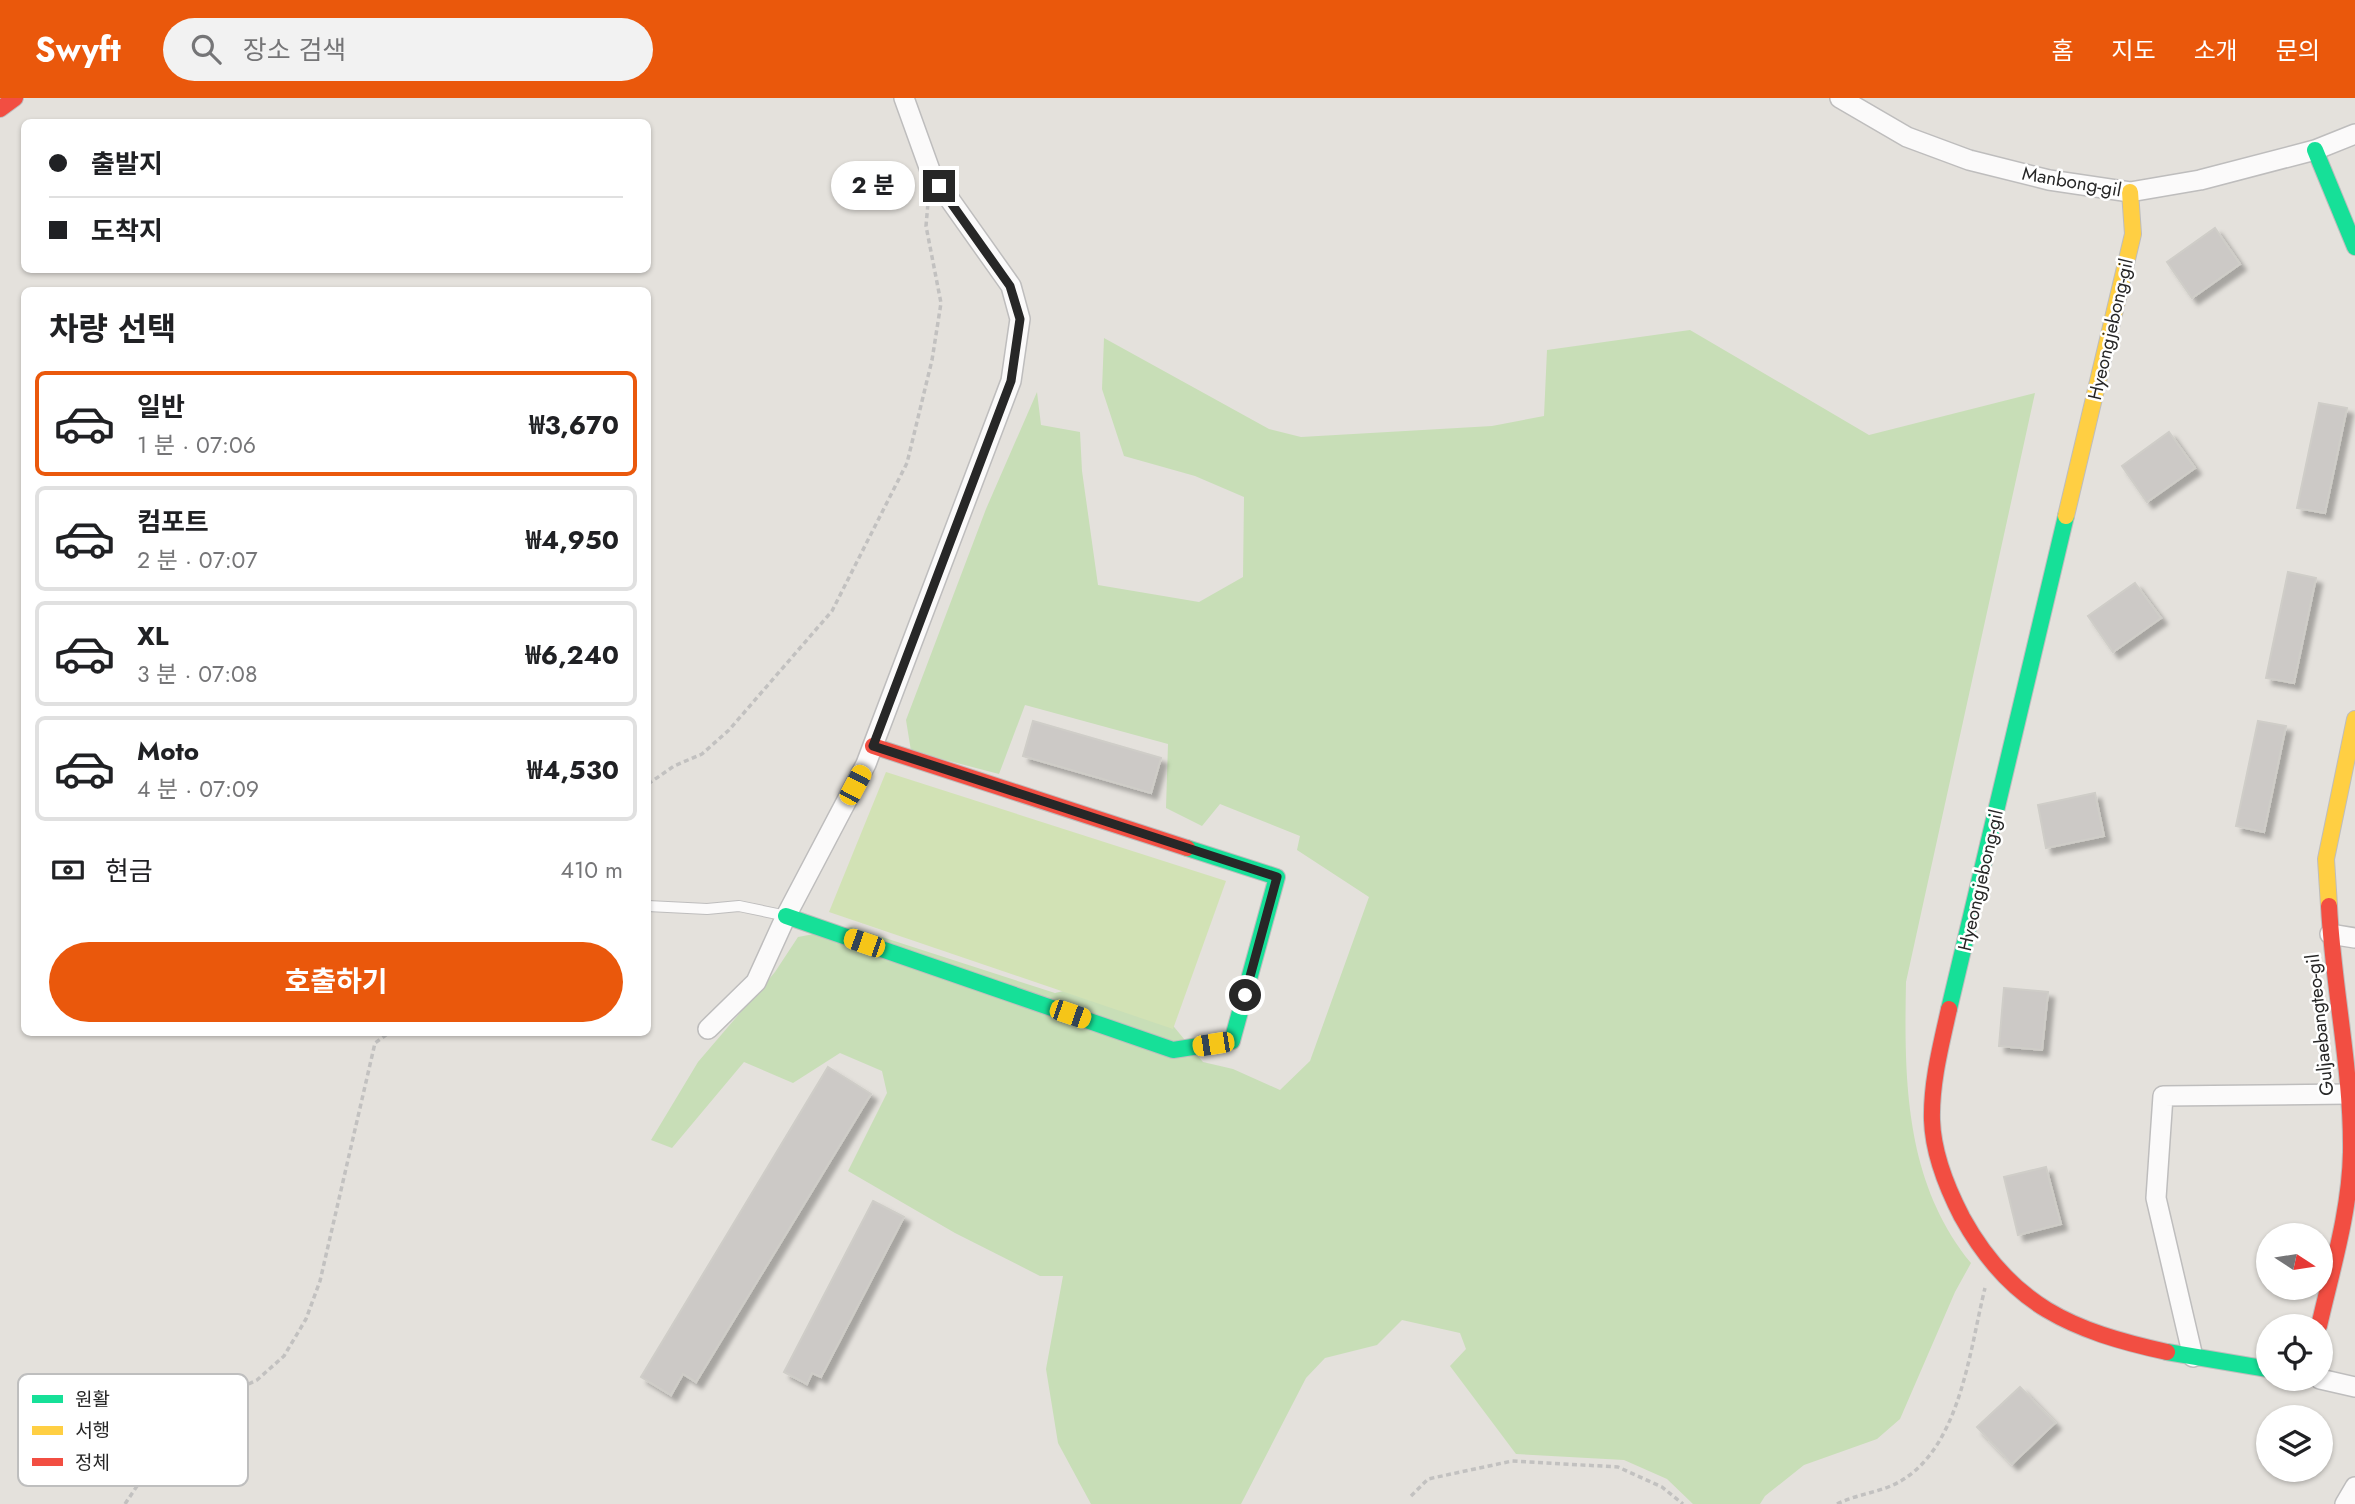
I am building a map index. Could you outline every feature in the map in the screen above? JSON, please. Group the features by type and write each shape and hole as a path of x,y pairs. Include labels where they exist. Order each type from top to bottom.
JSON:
{"street":[{"path":"0,109 15,98"},
{"path":"708,1029 756,982 786,916 873,746 1011,381 1020,319 1010,286 931,173 904,98"},
{"name":"Manbong-gil","path":"1840,98 1908,137 1969,160 2049,180 2130,192 2200,180 2315,150 2355,134"},
{"path":"2315,150 2355,247"},
{"name":"Hyeongjebong-gil","path":"2130,192 2133,234 1940,1054 1932,1120 1945,1179 1964,1224 1990,1267 2025,1298 2095,1336 2256,1367"},
{"name":"Guljaebangteo-gil","path":"2322,1314 2346,1209 2351,1153 2349,1094 2330,934 2326,859 2355,719"},
{"path":"786,916 1173,1051 1232,1041 1277,877 873,746"},
{"path":"2330,934 2355,939"},
{"path":"2193,1357 2156,1198 2163,1096 2349,1094"},
{"path":"2333,1382 2355,1387"},
{"path":"2345,1504 2355,1487"}],"lane":[{"path":"651,906 707,909 739,906 786,916"}],"path":[{"path":"651,782 674,766 702,754 729,730 832,611 907,463 932,360 941,303 926,226 931,173"},
{"path":"248,1384 257,1380 284,1356 306,1319 320,1281 375,1043 385,1036"},
{"path":"1837,1504 1893,1485 1919,1466 1941,1441 1956,1404 1990,1267"},
{"path":"1411,1496 1427,1479 1512,1461 1618,1467 1662,1487 1683,1504"},
{"path":"125,1504 137,1486"}],"green space":[{"path":"1690,330 1869,435 2035,393 1906,982 1908,1093 1921,1165 1949,1232 1971,1263 1955,1292 1900,1419 1877,1439 1804,1465 1765,1496 1760,1504 1693,1504 1667,1479 1624,1460 1516,1454 1450,1366 1466,1349 1460,1333 1402,1320 1377,1345 1325,1358 1306,1378 1241,1504 1091,1504 1058,1443 1046,1369 1063,1276 1040,1276 955,1233 848,1171 887,1093 882,1071 840,1053 793,1083 744,1062 672,1148 651,1140 698,1062 775,972 798,937 851,927 1055,993 1093,984 1156,1005 1203,1062 1233,1069 1280,1090 1310,1061 1369,897 1297,850 1300,836 1220,804 1202,826 1166,808 1168,744 1025,705 999,774 911,751 906,720 986,509 1037,392 1041,425 1080,432 1082,471 1098,585 1199,602 1243,577 1244,497 1195,476 1124,456 1102,389 1104,338 1269,429 1301,437 1492,426 1544,416 1547,350"},
{"path":"886,772 1226,881 1173,1029 829,912"}],"building":[{"path":"2215,228 2240,264 2192,298 2167,262"},
{"path":"2319,403 2347,408 2325,513 2297,508"},
{"path":"2169,432 2195,468 2147,502 2122,466"},
{"path":"2288,572 2316,578 2294,683 2266,678"},
{"path":"2135,583 2161,618 2113,652 2088,616"},
{"path":"1033,721 1161,758 1151,793 1023,756"},
{"path":"2258,721 2286,726 2264,832 2236,826"},
{"path":"2095,793 2104,836 2046,848 2038,805"},
{"path":"2004,988 2048,992 2042,1050 1999,1046"},
{"path":"828,1067 871,1094 696,1382 683,1374 671,1395 641,1377"},
{"path":"2046,1167 2061,1224 2018,1235 2004,1177"},
{"path":"873,1201 904,1217 821,1377 812,1373 807,1384 784,1372"},
{"path":"2020,1387 2055,1423 2012,1464 1977,1427"}],"traffic: fast":[{"path":"2315,150 2355,247"},
{"path":"1949,1009 2066,516"},
{"path":"786,916 1173,1050 1232,1041 1277,877 1187,848"},
{"path":"2167,1352 2256,1367"}],"traffic: slow":[{"path":"2066,516 2133,234 2130,192"},
{"path":"2329,906 2326,859 2355,719"}],"traffic: jam":[{"path":"0,109 15,98"},
{"path":"873,746 1187,848"},
{"path":"2322,1314 2344,1218 2351,1152 2349,1090 2329,906"},
{"path":"1949,1009 1935,1078 1933,1132 1938,1158 1951,1194 1981,1247 2001,1273 2047,1310 2102,1335 2167,1352"}],"route":[{"path":"939,186 1010,286 1020,319 1011,381 873,746 1277,877 1245,995"}]}
